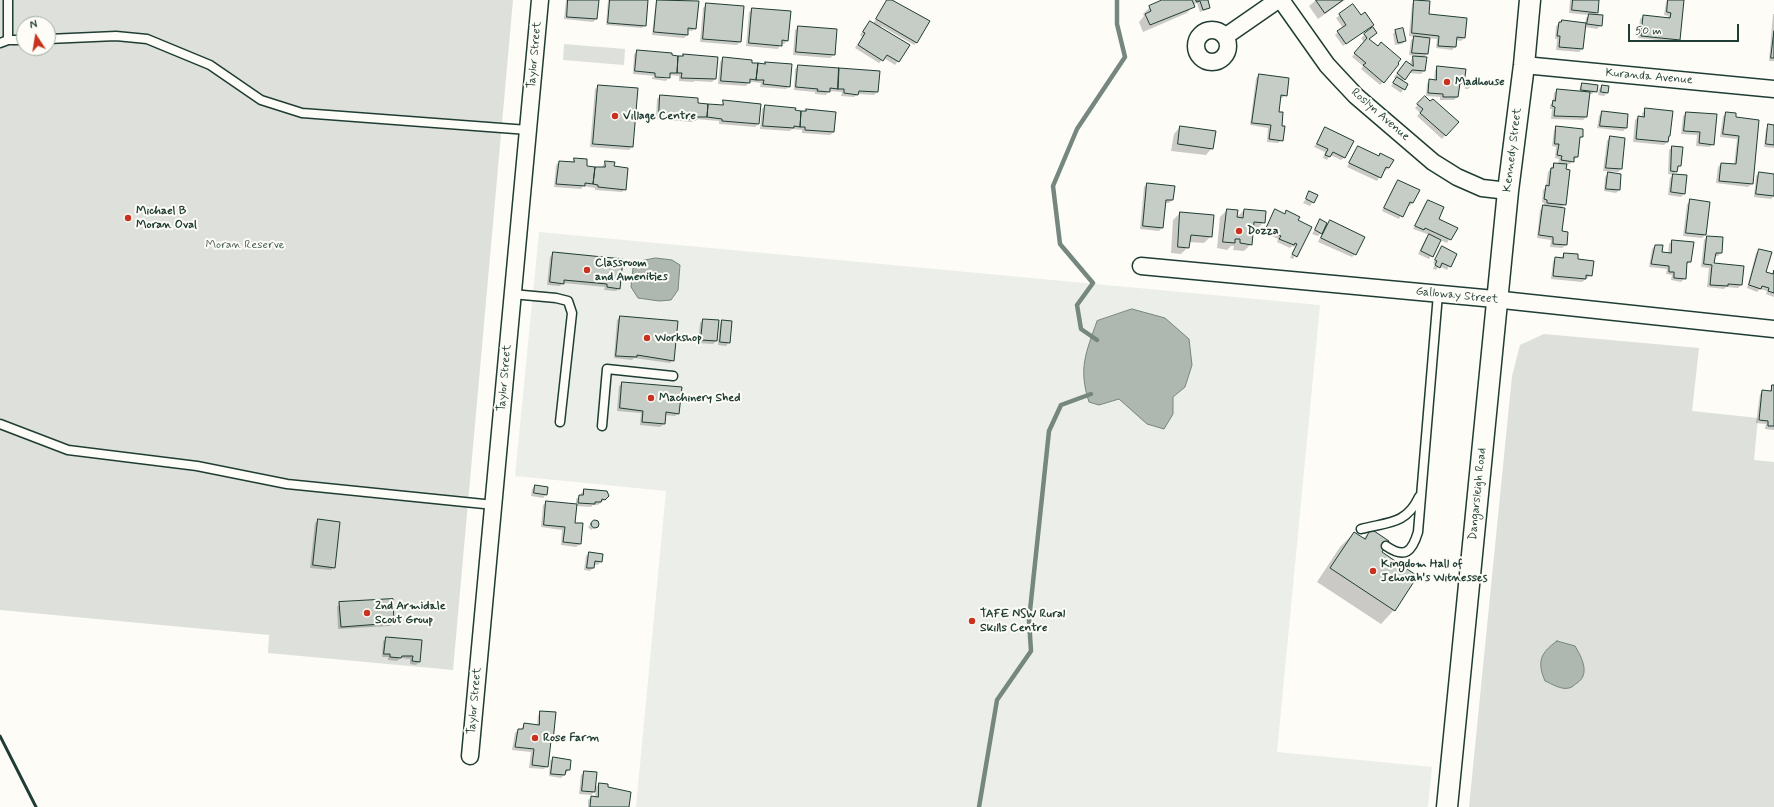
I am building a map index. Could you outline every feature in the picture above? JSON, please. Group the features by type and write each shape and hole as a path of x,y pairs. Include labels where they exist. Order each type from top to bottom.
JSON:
{"street":[{"name":"Taylor Street","path":"470,756 540,0"},
{"path":"1226,36 1279,0"},
{"name":"Roslyn Avenue","path":"1279,0 1327,65 1356,96 1433,162 1457,177 1482,188 1508,191"},
{"name":"Kennedy Street","path":"1498,300 1508,191 1524,65 1530,0"},
{"name":"Kuranda Avenue","path":"1524,65 1774,89"},
{"name":"Galloway Street","path":"1141,266 1438,294 1774,329"},
{"name":"Dangarsleigh Road","path":"1447,807 1498,300"}],"lane":[{"path":"8,0 4,42 16,41"},
{"path":"56,39 116,36 147,39 210,65 260,100 302,113 528,130"},
{"path":"512,294 556,298 568,301 572,313 560,422"},
{"path":"1386,546 1394,552 1402,554 1414,545 1418,532 1438,294"},
{"path":"602,426 607,369 673,376"},
{"path":"0,424 68,450 197,466 287,484 494,505"},
{"path":"1362,530 1399,520 1407,515 1415,505 1420,495"}],"shaded area":[{"name":"TAFE NSW Rural Skills Centre","path":"539,232 1320,305 1277,752 1432,767 1428,807 636,807 666,491 515,476"},
{"path":"656,258 672,260 680,265 678,290 671,300 659,301 638,298 631,287 633,268 641,261"},
{"path":"1132,309 1165,318 1189,339 1192,365 1185,387 1173,397 1173,414 1164,429 1147,424 1119,399 1099,405 1089,402 1084,380 1084,370 1087,352 1097,321"},
{"path":"1557,641 1575,646 1584,665 1581,679 1570,688 1560,687 1545,681 1541,668 1544,654 1551,645"}],"green space":[{"name":"Moran Reserve","path":"0,0 513,0 453,670 268,653 269,635 0,610"},
{"path":"564,44 625,49 624,65 563,60"},
{"path":"1544,334 1699,348 1692,411 1758,418 1754,460 1774,462 1774,807 1469,807 1512,376 1520,345"}],"building":[{"path":"568,0 599,0 597,19 567,17"},
{"path":"610,0 648,0 646,26 608,23"},
{"path":"657,0 699,1 696,29 688,28 688,35 654,32"},
{"path":"887,0 892,0 930,21 917,43 876,19"},
{"path":"1162,0 1192,0 1195,7 1150,25 1145,14 1151,11 1149,6"},
{"path":"1196,0 1208,0 1210,8 1203,10 1200,1 1197,2"},
{"path":"1316,0 1343,0 1325,13"},
{"path":"1414,0 1430,1 1429,14 1467,18 1465,38 1457,37 1456,47 1438,46 1439,36 1412,33"},
{"path":"1573,0 1599,0 1598,13 1572,10"},
{"path":"1668,0 1684,0 1680,40 1641,36 1643,15 1670,18 1671,13 1667,12"},
{"path":"706,3 744,6 741,42 703,39"},
{"path":"1353,4 1361,15 1365,12 1374,25 1346,44 1337,31 1346,25 1339,14"},
{"path":"752,8 791,11 788,41 782,40 782,46 749,43"},
{"path":"1589,14 1603,15 1602,26 1587,24"},
{"path":"1562,20 1586,23 1583,49 1559,47 1560,36 1557,36 1559,22"},
{"path":"870,21 910,45 899,62 887,55 883,61 858,45 865,33 863,32"},
{"path":"798,26 837,29 835,55 796,52"},
{"path":"1373,27 1377,33 1369,39 1378,46 1381,42 1401,59 1398,63 1399,64 1384,83 1363,65 1366,63 1354,53 1367,38 1364,34"},
{"path":"1403,28 1406,41 1398,43 1395,30"},
{"path":"1774,31 1774,58 1771,58"},
{"path":"1414,36 1430,38 1428,54 1412,53"},
{"path":"637,50 672,53 672,55 678,56 677,73 670,73 670,78 655,77 655,73 635,71"},
{"path":"683,54 718,57 716,79 681,78 682,73 677,73 678,56 683,56"},
{"path":"1413,56 1427,57 1425,71 1412,70 1405,80 1397,73 1406,61 1413,66"},
{"path":"723,57 752,60 752,63 758,63 756,80 750,79 750,83 721,81"},
{"path":"765,62 792,64 790,87 763,84 764,80 756,80 758,63 765,64"},
{"path":"798,65 839,68 838,89 830,88 830,92 817,91 818,89 796,87"},
{"name":"Madhouse","path":"1437,66 1466,69 1464,84 1460,83 1458,97 1443,97 1443,94 1428,93 1429,79 1436,80"},
{"path":"839,68 880,71 878,92 859,91 858,95 844,93 844,89 838,89"},
{"path":"1259,74 1289,78 1287,96 1281,95 1279,112 1283,112 1282,126 1285,126 1283,141 1269,139 1271,125 1252,123"},
{"path":"1397,77 1408,84 1405,90 1393,83"},
{"path":"1582,83 1598,85 1597,92 1581,90"},
{"name":"Village Centre","path":"598,85 638,88 633,147 593,144"},
{"path":"1602,85 1609,86 1608,93 1601,92"},
{"path":"1557,89 1590,92 1587,117 1554,116 1555,107 1552,106 1553,100 1555,101"},
{"path":"660,95 698,98 698,103 708,104 707,117 696,117 696,120 659,117"},
{"path":"1425,96 1430,101 1433,99 1459,122 1446,136 1420,113 1423,109 1417,104"},
{"path":"723,100 761,104 759,124 722,121 722,119 707,117 708,104 723,105"},
{"path":"765,105 796,108 795,110 801,111 800,127 763,126"},
{"path":"1645,108 1673,111 1668,142 1636,139 1638,116 1644,117"},
{"path":"806,109 836,112 834,132 805,130 805,127 800,127 801,111 806,111"},
{"path":"1602,111 1628,114 1627,128 1600,126"},
{"path":"1686,112 1717,114 1714,145 1699,143 1700,132 1684,131"},
{"path":"1726,112 1736,113 1736,117 1759,120 1753,184 1719,181 1721,163 1736,164 1739,136 1723,134"},
{"path":"1768,124 1774,125 1774,145 1766,144"},
{"path":"1180,126 1216,131 1213,149 1178,144"},
{"path":"1556,126 1583,129 1583,137 1580,137 1578,157 1574,157 1574,162 1561,160 1562,156 1557,155 1559,144 1555,144"},
{"path":"1325,127 1354,141 1345,158 1333,152 1330,157 1325,155 1328,149 1317,144"},
{"path":"1610,136 1625,138 1622,169 1606,168"},
{"path":"1358,146 1379,156 1380,153 1394,160 1389,168 1386,167 1381,178 1349,163"},
{"path":"1672,146 1683,147 1681,166 1678,166 1677,172 1671,171"},
{"path":"574,158 587,159 587,166 595,167 593,184 585,183 585,186 556,184 559,161 574,162"},
{"path":"605,161 615,162 614,166 628,168 626,190 598,187 598,185 593,184 595,167 605,167"},
{"path":"1554,163 1567,164 1566,169 1570,170 1566,205 1547,203 1547,200 1544,199 1546,185 1549,186 1551,168 1553,168"},
{"path":"1608,172 1621,174 1620,190 1606,189"},
{"path":"1759,172 1774,174 1774,196 1756,194"},
{"path":"1673,174 1687,175 1685,194 1671,192"},
{"path":"1398,180 1420,190 1413,203 1410,202 1403,217 1384,208"},
{"path":"1147,183 1175,186 1173,200 1166,200 1163,228 1143,226"},
{"path":"1309,191 1318,195 1314,203 1306,199"},
{"path":"1690,199 1710,202 1706,235 1686,233"},
{"path":"1428,200 1444,207 1439,219 1458,228 1451,240 1425,228 1424,230 1415,226"},
{"path":"1543,205 1565,208 1562,231 1568,232 1567,245 1553,244 1553,237 1539,235"},
{"name":"Dozza","path":"1227,209 1238,210 1237,217 1243,218 1244,209 1266,211 1265,223 1254,222 1252,245 1240,243 1240,239 1235,239 1235,243 1223,242"},
{"path":"1275,209 1285,214 1286,210 1300,217 1298,220 1312,227 1297,257 1292,254 1297,244 1295,243 1294,245 1279,239 1281,236 1266,229"},
{"path":"1180,212 1214,215 1212,237 1191,235 1189,248 1178,247"},
{"path":"1320,219 1327,223 1322,234 1315,230"},
{"path":"1330,220 1365,237 1356,255 1321,238"},
{"path":"1429,234 1441,240 1433,257 1421,251"},
{"path":"1707,236 1723,237 1722,253 1716,253 1714,263 1744,266 1742,285 1710,285 1712,265 1704,264"},
{"path":"1672,240 1694,242 1691,262 1687,262 1686,279 1674,278 1674,272 1669,272 1669,266 1651,264 1655,245 1663,245 1662,252 1671,253"},
{"path":"1442,246 1457,254 1451,267 1442,263 1440,268 1435,265 1437,261 1435,260"},
{"path":"1759,249 1772,252 1766,272 1773,274 1774,270 1774,293 1768,291 1769,288 1762,286 1761,289 1749,285"},
{"name":"Classroom and Amenities","path":"553,252 623,259 620,289 607,287 607,284 564,280 564,284 550,282"},
{"path":"1564,253 1578,254 1578,259 1594,261 1592,276 1586,275 1586,279 1553,276 1555,257 1563,258"},
{"name":"Workshop","path":"620,316 678,321 674,361 637,355 637,357 616,356"},
{"path":"703,319 719,320 717,341 701,340"},
{"path":"722,320 732,321 730,343 720,342"},
{"name":"Machinery Shed","path":"622,382 682,387 679,414 666,412 665,424 642,422 643,411 620,408"},
{"path":"1772,385 1774,385 1774,426 1768,426 1768,421 1759,420 1762,390 1771,391"},
{"path":"535,485 548,487 547,495 534,493"},
{"path":"584,489 607,491 609,496 605,500 602,499 601,502 595,502 595,504 578,503 579,495 583,495"},
{"path":"546,501 577,504 575,523 583,523 581,544 563,542 565,527 544,525"},
{"path":"318,519 340,522 335,568 313,565"},
{"path":"593,520 597,520 599,524 597,528 593,528 591,526 591,522"},
{"name":"Kingdom Hall of Jehovah's Witnesses","path":"1371,529 1389,541 1382,552 1416,575 1413,579 1415,580 1395,611 1330,568 1354,532 1365,539"},
{"path":"589,552 603,554 602,562 595,561 594,568 587,568"},
{"name":"2nd Armidale Scout Group","path":"393,599 394,623 341,627 339,602"},
{"name":"2nd Armidale Scout Group","path":"386,637 422,640 420,662 412,661 413,656 402,656 401,658 390,657 390,654 384,654"},
{"name":"Rose Farm","path":"540,711 556,712 553,741 551,741 548,767 532,765 534,749 515,747 518,729 523,729 524,723 539,725"},
{"path":"553,757 571,760 570,770 566,770 565,775 551,774"},
{"path":"584,771 597,772 595,792 582,791"},
{"path":"599,783 608,784 608,787 631,792 629,807 590,807 591,796 598,797"}],"waterway":[{"path":"1097,340 1081,329 1077,305 1093,283 1060,244 1053,186 1077,129 1125,57 1117,24 1117,0"},
{"path":"979,807 997,700 1031,651 1029,620 1049,431 1061,405 1091,394"}],"railway":[{"path":"0,736 36,807"}],"place":[{"name":"Madhouse","path":"1447,82"},
{"name":"Village Centre","path":"615,116"},
{"name":"Michael B Moran Oval","path":"128,218"},
{"name":"Dozza","path":"1239,231"},
{"name":"Classroom and Amenities","path":"587,270"},
{"name":"Workshop","path":"647,338"},
{"name":"Machinery Shed","path":"651,398"},
{"name":"Kingdom Hall of Jehovah's Witnesses","path":"1373,571"},
{"name":"2nd Armidale Scout Group","path":"367,613"},
{"name":"TAFE NSW Rural Skills Centre","path":"972,621"},
{"name":"Rose Farm","path":"535,738"}]}
